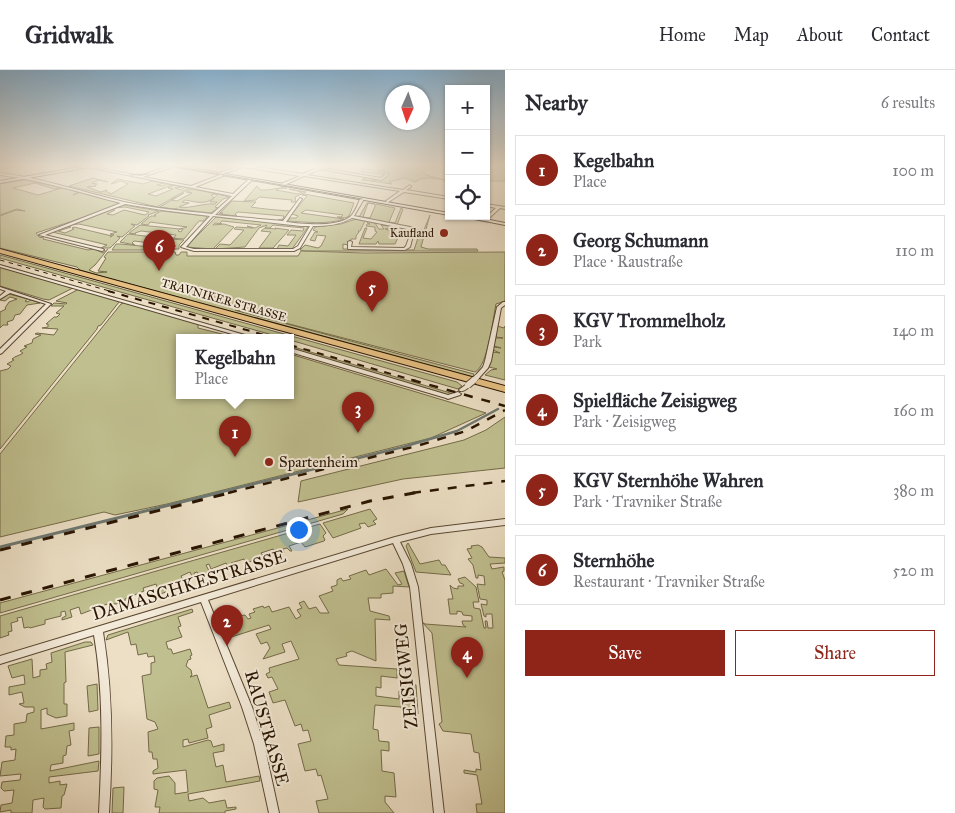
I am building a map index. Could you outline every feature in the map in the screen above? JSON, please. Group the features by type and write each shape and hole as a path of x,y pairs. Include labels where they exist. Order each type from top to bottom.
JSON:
{"main road":[{"path":"366,200 445,213"},
{"path":"483,220 505,224"},
{"name":"TRAVNIKER STRASSE","path":"0,251 505,389"}],"street":[{"path":"116,200 162,210 284,222 336,223 352,217 414,229 408,247 402,249 349,248 350,242"},
{"path":"228,200 182,246 186,249 194,250 294,250 299,247 312,224"},
{"path":"284,222 300,200"},
{"path":"352,217 362,200"},
{"path":"102,250 40,235 125,202"},
{"path":"490,206 505,208"},
{"path":"490,215 499,207"},
{"path":"0,266 236,334"},
{"path":"0,288 48,304 0,352"},
{"path":"0,298 9,291"},
{"path":"294,351 450,397 460,392 485,368 499,307 505,303"},
{"name":"DAMASCHKESTRASSE","path":"0,660 395,540 431,531 505,522"},
{"name":"ZEISIGWEG","path":"395,540 407,564 414,587 439,813"},
{"name":"RAUSTRASSE","path":"203,598 247,707 259,744 274,813"},
{"path":"98,630 103,654 107,699 107,764 104,813"}],"shaded area":[{"path":"0,200 108,200 120,203 94,214 36,233 43,239 88,250 94,249 103,253 108,249 89,270 96,273 107,272 98,271 108,252 175,252 176,255 179,255 181,252 187,252 187,256 298,256 301,251 363,253 505,252 505,301 496,304 487,352 480,368 475,372 235,310 474,374 473,377 104,277 80,270 77,267 0,248 0,216 16,210 25,211 17,209 0,215"},
{"path":"126,200 170,200 157,207"},
{"path":"172,200 211,200 204,202 185,200 182,202 189,203 179,207 188,207 215,204 217,202 210,202 212,200 222,200 215,207 218,208 211,213 160,207"},
{"path":"304,200 336,200 354,203 349,216 345,218 337,217 343,215 306,210 301,213 344,219 337,221 323,223 288,221 290,218 298,216 292,214"},
{"path":"232,201 256,202 251,207 290,211 283,220 278,220 283,219 284,216 238,212 235,214 237,216 219,214 223,213 220,213"},
{"path":"367,203 363,217 370,218 376,204 395,208 389,222 395,223 401,208 403,209 397,225 359,217"},
{"path":"124,205 159,211 148,215 137,225 131,224 135,226 122,237 117,236 120,238 110,248 101,248 107,245 52,232 44,235 67,226 71,227 58,231 65,233 74,229 72,228 74,227 114,235 110,234 117,232 79,224 69,225 112,209 115,210 107,214 113,215 124,210 145,215 149,212 125,207 114,208"},
{"path":"161,211 207,217 204,221 199,221 184,239 169,238 174,238 176,235 141,231 136,234 129,233 140,225 180,229 187,227 150,222 148,225 141,224"},
{"path":"430,215 421,247 428,249 477,249 478,251 300,250 305,245 318,248 321,246 326,236 317,235 315,241 310,240 315,232 318,232 313,230 315,227 341,224 356,219 365,221 360,231 358,231 356,239 351,239 348,245 343,244 343,249 414,250 420,232 416,230 424,230"},
{"path":"216,217 308,227 292,249 277,249 279,245 288,246 296,235 287,235 291,230 303,231 304,228 273,225 270,228 265,228 267,225 259,228 245,247 215,249 220,244 230,245 244,230 234,229 236,227 253,228 247,226 255,228 261,225 222,221 220,223 222,224 215,223 213,225 224,224 234,227 213,249 186,247"},
{"path":"368,221 375,223 379,229 384,229 381,225 396,227 385,229 400,233 395,244 379,244 378,241 376,244 359,244 365,228 367,228 363,238 371,239 377,232 375,227 366,226 370,224 367,223"},
{"path":"265,228 289,230 273,248 259,248 271,232 261,231"},
{"path":"128,234 170,239 167,240 170,241 171,239 184,240 179,245 179,249 174,250 112,250 116,244 170,249 176,246 134,241 132,243 135,245 120,242"},
{"path":"0,255 284,334 269,334 0,258"},
{"path":"0,267 73,288 49,300 43,299 0,286"},
{"path":"79,289 118,300 119,302 0,449 0,371 8,369 11,366 7,364 14,360 13,358 23,353 20,351 27,347 24,346 32,343 33,339 41,335 35,334 54,335 58,329 42,328 48,327 48,324 46,324 60,314 56,313 64,306 51,306 54,303 66,304 56,301"},
{"path":"9,294 28,299 25,301 27,302 31,300 40,303 27,305 20,314 15,315 13,320 7,322 8,325 3,325 0,328 0,312 6,309 9,302 17,299 10,297 5,301 0,300"},
{"path":"125,302 198,324 198,328 222,334 176,334 176,399 294,399 294,355 486,413 431,438 167,504 115,515 104,512 0,537 0,454 121,304"},
{"path":"497,326 504,328 505,326 505,380 485,375 491,370 497,369 489,367 493,352 500,353 493,350 494,347 501,348 494,346 495,338 503,338 496,337"},
{"path":"294,337 457,382 462,386 458,389 294,341"},
{"path":"294,347 454,394 448,395 294,350"},
{"path":"505,417 505,468 403,479 298,502 301,481 464,440 486,430"},
{"path":"348,509 343,514 0,613 0,603"},
{"path":"370,509 377,519 373,521 376,524 368,527 365,523 359,524 361,528 333,538 323,523"},
{"path":"320,524 326,533 323,536 324,541 305,547 301,542 289,546 292,551 287,548 283,549 284,553 276,555 273,549 261,553 264,557 246,563 244,559 231,563 233,568 230,570 226,563 211,569 209,564 206,565 210,573 200,576 197,572 194,573 195,577 193,578 190,572 181,576 183,580 165,587 166,592 160,594 156,584 143,588 144,591 116,604 110,603 81,614 79,607 70,610 72,617 62,620 66,616 65,611 61,612 61,616 45,620 45,624 24,628 22,617 17,618 18,621 11,623 12,631 8,632 9,635 0,638 0,616"},
{"path":"408,543 420,564 439,560 442,565 445,565 451,575 416,572 406,546"},
{"path":"478,545 482,547 489,557 505,558 505,563 490,564 492,569 504,567 502,572 505,580 505,813 477,813 476,804 482,804 477,775 464,773 464,770 476,772 476,769 481,770 479,753 474,752 471,734 443,731 439,724 442,722 432,633 422,622 425,624 466,627 462,621 472,621 472,616 463,615 462,612 457,611 457,614 450,614 448,599 453,599 450,585 458,589 458,586 464,586 458,579 465,577 476,587 479,602 473,602 474,608 480,609 484,628 486,628 485,621 487,621 488,628 493,628 492,614 484,616 481,604 487,605 487,600 480,599 477,584 485,585 484,576 478,575 478,578 476,578 473,565 468,559 472,558 467,549"},
{"path":"386,569 398,585 402,584 395,573 404,571 409,587 393,586 393,593 381,594 381,598 368,598 370,611 389,616 390,620 375,619 376,661 352,651 346,653 347,656 336,659 339,665 397,669 397,678 381,676 381,688 376,687 376,696 399,699 399,691 404,691 404,688 408,688 411,710 410,685 416,685 418,714 411,716 402,712 401,707 375,705 373,729 378,730 379,741 389,742 389,751 381,750 382,771 394,773 396,797 385,796 385,802 394,813 319,813 316,801 328,799 321,775 318,776 316,769 305,771 298,744 311,741 308,730 303,731 301,724 295,726 285,700 273,703 269,692 278,689 272,677 268,678 266,674 270,672 269,668 299,659 291,641 282,644 285,652 263,659 270,648 267,642 261,644 256,634 271,629 269,625 225,639 215,618 226,615 229,619 232,619 235,625 239,624 234,612 237,612 239,616 245,615 248,619 251,618 249,614 255,612 253,609 269,606 272,612 289,607 296,619 301,616 297,610 302,608 299,603 304,601 309,609 316,607 320,613 329,613 319,596 333,591 331,587 337,585 337,580 341,578 343,581 351,579 349,576 366,570 369,575"},
{"path":"192,609 193,612 178,617 181,626 178,627 182,637 166,642 168,649 171,649 173,654 190,649 192,655 186,666 191,670 192,675 190,677 197,675 208,708 229,702 231,708 209,715 212,727 206,729 208,738 189,743 188,739 183,740 183,747 208,740 211,741 213,747 224,744 224,751 213,753 216,767 223,765 226,782 259,776 260,781 188,794 189,801 203,798 209,803 225,800 227,808 236,807 236,809 225,811 225,813 159,813 160,807 155,807 158,790 154,789 154,781 157,778 169,776 175,783 175,794 188,792 186,770 153,774 153,771 158,768 157,759 153,759 152,752 149,752 148,732 158,729 155,722 147,719 142,676 151,674 151,663 155,662 154,656 148,657 147,653 138,655 136,644 131,645 128,632 106,640 108,635"},
{"path":"85,642 91,642 93,645 65,652 66,682 64,683 64,704 67,704 67,716 56,718 47,714 47,708 41,710 41,729 74,723 74,730 69,731 71,745 67,746 66,755 63,756 63,763 51,765 50,771 99,761 98,771 49,777 49,783 60,781 60,785 67,784 62,796 61,808 45,809 43,807 44,798 33,800 32,813 11,813 11,810 0,812 1,805 12,803 14,790 4,791 1,788 2,782 20,780 21,774 0,776 2,762 15,760 16,749 11,750 11,747 5,747 6,736 14,735 14,724 26,722 27,714 34,712 34,707 25,707 19,704 24,703 22,692 9,695 9,687 25,684 24,675 12,678 8,666 32,659 33,678 40,676 40,670 47,669 46,664 52,662 51,653"},
{"path":"97,684 98,710 89,712 87,686"},
{"path":"99,727 99,754 88,756 89,728"},
{"path":"124,787 123,813 112,813 113,788"}],"waterway":[{"path":"217,493 403,447 457,431 498,409"},
{"path":"0,547 222,492"}],"railway":[{"path":"0,260 113,292"},
{"path":"108,291 261,334"},
{"path":"294,346 416,381"},
{"path":"412,380 505,406"},
{"path":"228,493 417,446 466,431 505,410"},
{"path":"417,492 505,481"},
{"path":"0,550 233,492"},
{"path":"0,600 370,501 417,492"},
{"path":"412,493 417,492"}],"place":[{"name":"Kaufland","path":"444,233"},
{"name":"Sternhöhe","path":"159,271"},
{"name":"KGV Sternhöhe Wahren","path":"372,312"},
{"name":"KGV Trommelholz","path":"358,433"},
{"name":"Kegelbahn","path":"235,457"},
{"name":"Spartenheim","path":"269,462"},
{"name":"Georg Schumann","path":"227,646"},
{"name":"Spielfläche Zeisigweg","path":"467,678"}]}
